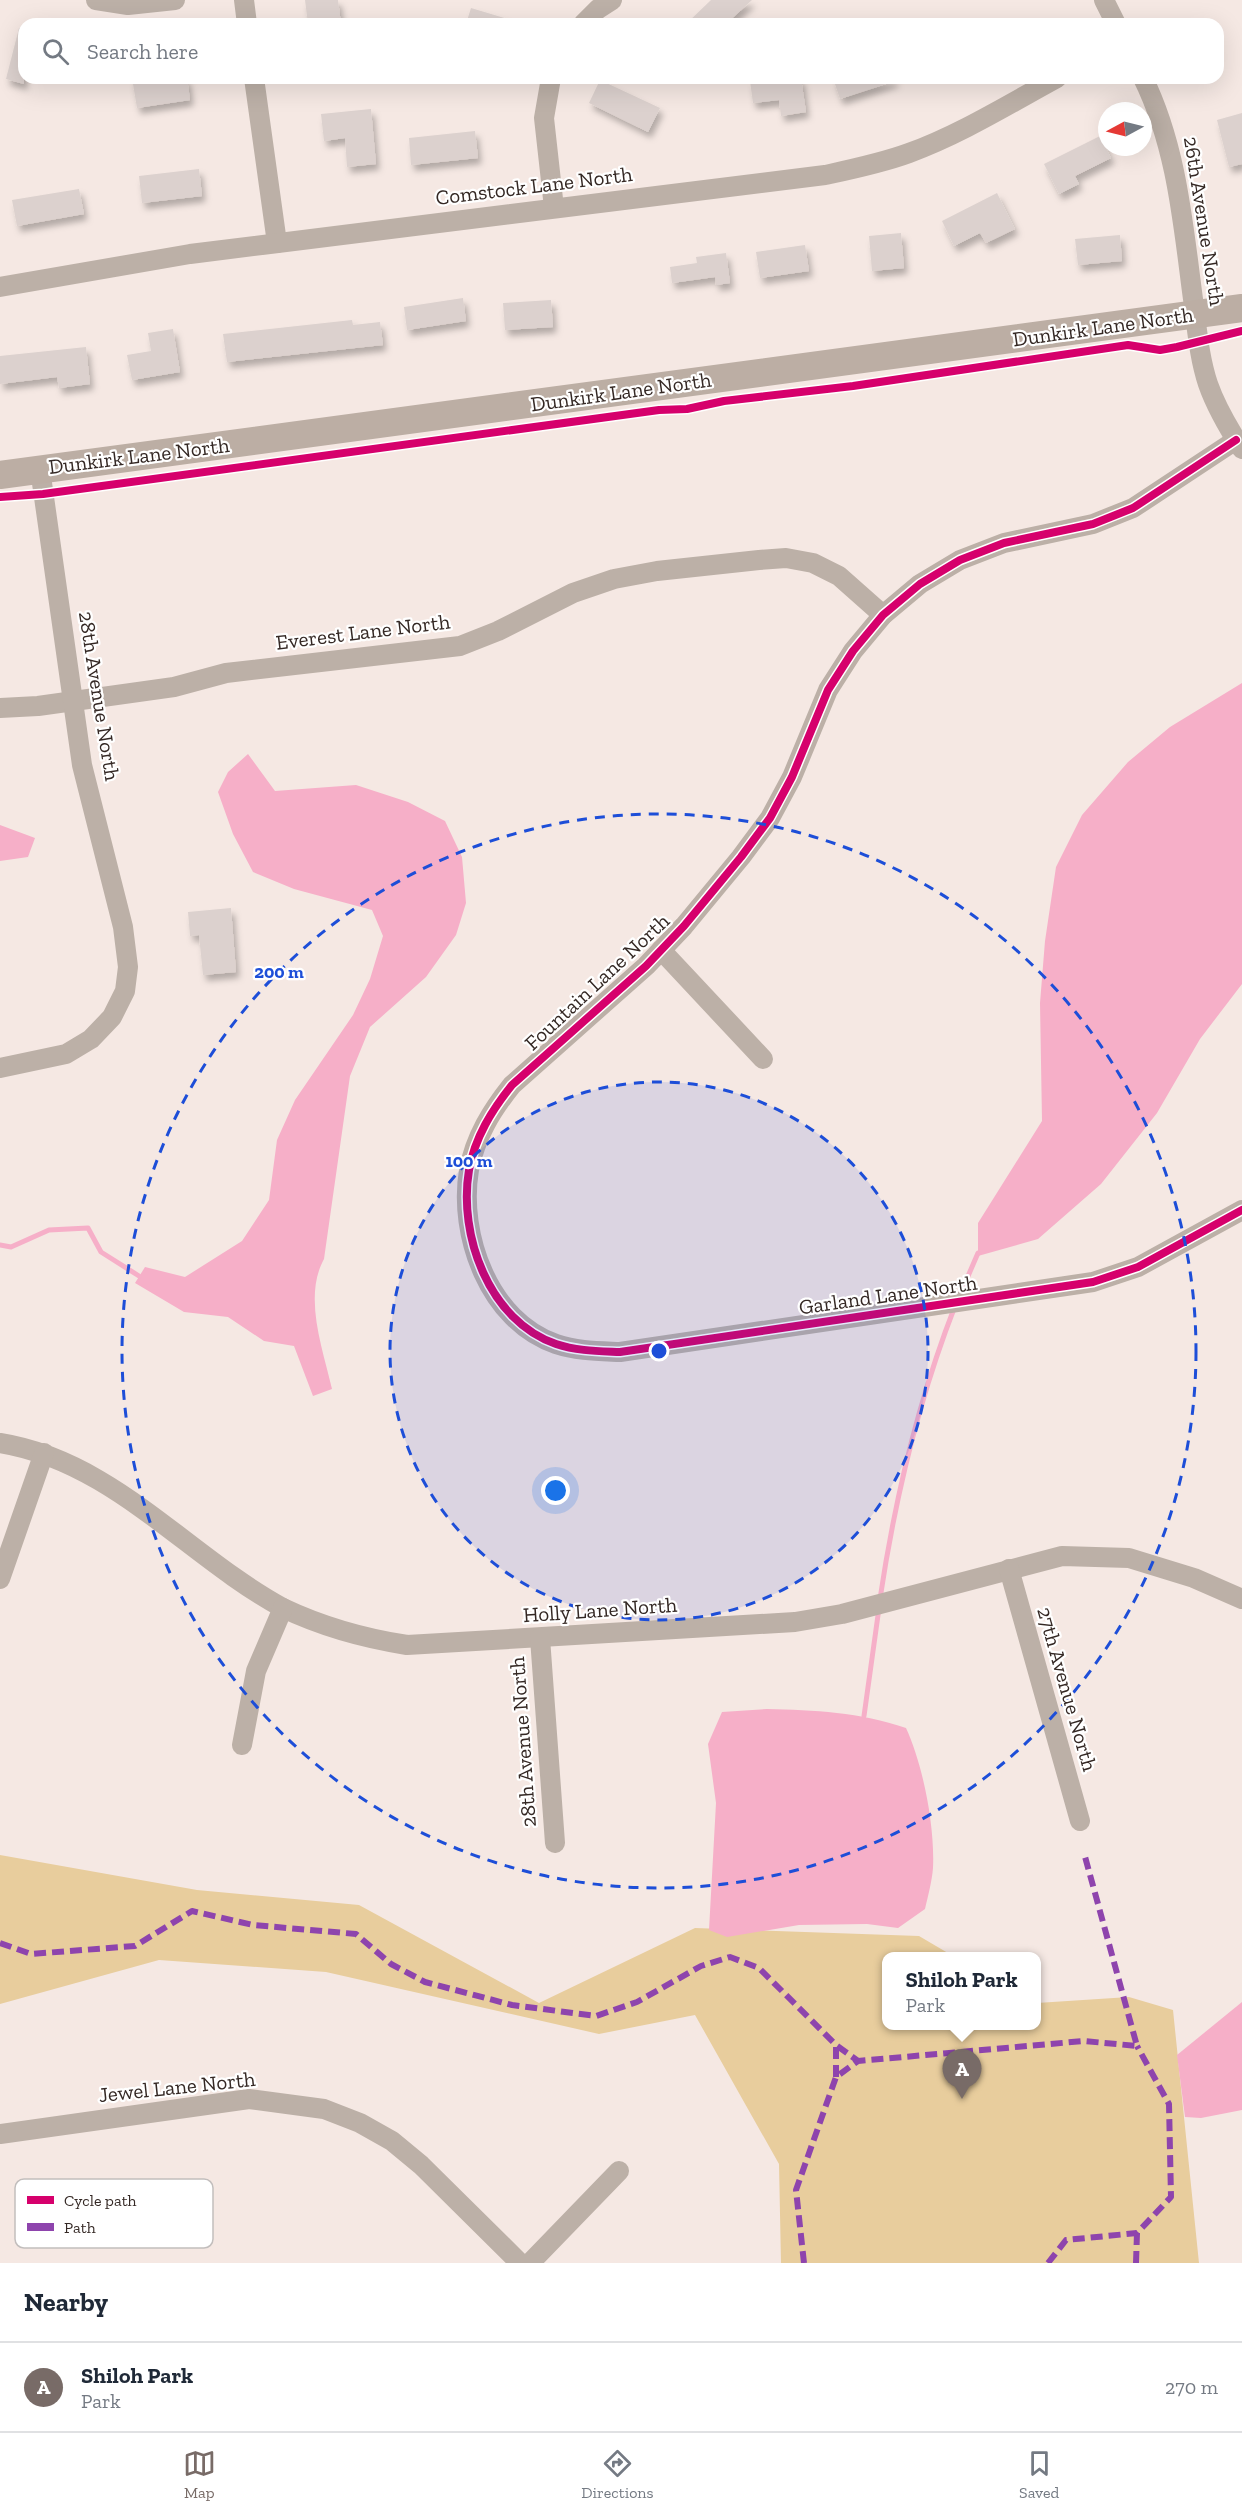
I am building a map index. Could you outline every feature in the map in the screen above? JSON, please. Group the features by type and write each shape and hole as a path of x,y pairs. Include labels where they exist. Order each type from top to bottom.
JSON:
{"street":[{"path":"96,0 128,4 175,0"},
{"path":"244,0 246,18"},
{"path":"589,18 612,0"},
{"path":"1104,0 1113,18"},
{"path":"255,84 277,243"},
{"path":"550,84 544,118 554,208"},
{"name":"Comstock Lane North","path":"0,287 190,254 825,175 868,166 910,153 951,135 1046,84"},
{"name":"26th Avenue North","path":"1146,84 1166,131 1177,182 1200,350 1208,384 1239,444"},
{"name":"Dunkirk Lane North","path":"0,475 1242,308"},
{"name":"Fountain Lane North","path":"527,1329 507,1310 490,1286 471,1235 469,1170 477,1140 492,1110 512,1085 661,950 741,857 770,818 792,777 828,690 854,651 883,615 920,584 960,560 1004,543 1093,524 1133,508 1239,444"},
{"name":"28th Avenue North","path":"0,1068 66,1054 91,1039 112,1017 124,991 128,968 123,927 82,765 40,469"},
{"name":"Everest Lane North","path":"0,708 174,687 226,673 459,646 498,631 573,593 614,579 657,571 786,558 813,563 839,576 883,615"},
{"path":"661,950 763,1059"},
{"name":"Garland Lane North","path":"527,1329 555,1343 587,1351 620,1352 1046,1291 1093,1282 1138,1267 1242,1209"},
{"name":"Holly Lane North","path":"0,1443 44,1454 91,1475 283,1608 316,1624 360,1638 407,1645 795,1622 842,1614 1062,1556 1129,1558 1194,1578 1242,1599"},
{"path":"0,1579 44,1454"},
{"name":"27th Avenue North","path":"1009,1569 1080,1821"},
{"path":"242,1745 256,1671 283,1608"},
{"name":"28th Avenue North","path":"540,1638 555,1843"},
{"name":"Jewel Lane North","path":"0,2134 249,2099 324,2109 360,2122 392,2141 421,2165 520,2263"},
{"path":"530,2263 619,2170"}],"shaded area":[{"path":"1242,683 1242,984 1200,1039 1157,1113 1101,1184 1038,1239 978,1256 978,1223 1042,1121 1040,1003 1045,941 1056,867 1082,815 1128,762 1170,727"},
{"path":"248,754 275,791 356,785 408,802 445,821 462,857 466,903 456,935 426,977 370,1027 350,1076 324,1259 315,1290 317,1323 332,1389 313,1396 294,1346 264,1341 228,1317 184,1312 135,1283 145,1267 185,1277 242,1241 269,1200 277,1140 295,1100 353,1015 370,979 383,936 372,910 294,889 253,872 233,834 218,792 228,772"},
{"path":"0,825 35,838 28,857 0,861"},
{"path":"767,1709 854,1715 906,1728 918,1760 927,1796 932,1834 933,1868 925,1909 898,1928 867,1924 799,1925 727,1937 709,1930 716,1803 708,1744 722,1712"},
{"path":"0,1855 197,1890 359,1905 539,2003 695,1928 919,1936 946,1952 882,1952 882,2030 1041,2030 1041,2003 1129,1997 1173,2010 1199,2263 781,2263 779,2164 695,2015 599,2034 326,1972 159,1960 0,2004"},
{"path":"1242,2002 1242,2110 1201,2118 1185,2117 1177,2055"}],"building":[{"path":"305,0 338,0 340,18 307,18"},
{"path":"711,0 752,0 732,18 692,18"},
{"path":"471,8 504,18 468,18"},
{"path":"18,32 18,82 6,79"},
{"path":"133,84 188,84 190,100 137,108"},
{"path":"598,84 609,84 660,108 648,132 589,103"},
{"path":"750,84 802,84 806,112 781,116 779,100 753,103"},
{"path":"835,84 886,84 840,99"},
{"path":"371,109 376,164 347,167 345,138 324,141 321,114"},
{"path":"1242,113 1242,164 1229,167 1217,120"},
{"path":"475,131 478,158 411,165 409,138"},
{"path":"1098,137 1098,156 1110,156 1111,158 1075,176 1079,184 1059,194 1044,164"},
{"path":"199,169 202,196 142,203 139,176"},
{"path":"79,189 84,214 17,226 12,200"},
{"path":"997,193 1015,229 986,243 980,233 954,246 942,221"},
{"path":"901,233 904,268 872,271 869,236"},
{"path":"1120,235 1122,261 1078,265 1075,239"},
{"path":"805,245 809,271 760,278 756,252"},
{"path":"726,253 730,283 716,285 715,277 672,283 670,267 697,263 696,257"},
{"path":"463,298 466,321 407,330 404,307"},
{"path":"551,300 553,327 505,330 503,303"},
{"path":"352,320 353,325 380,322 383,345 227,362 223,334"},
{"path":"173,329 180,372 132,380 127,355 151,351 148,333"},
{"path":"86,347 90,384 59,388 57,377 0,384 0,356"},
{"path":"231,908 236,972 203,975 199,935 190,936 188,912"}],"waterway":[{"path":"0,1245 11,1247 49,1230 88,1228 101,1252 139,1276"},
{"path":"959,1297 978,1253"},
{"path":"880,1599 909,1450 930,1378 955,1306"},
{"path":"864,1716 879,1608"}],"marked path":[{"path":"804,2263 796,2190 836,2077 858,2061 1084,2041 1137,2046 1084,1853"},
{"path":"0,1943 31,1954 135,1946 192,1911 253,1925 356,1934 391,1964 425,1982 512,2005 596,2016 637,2002 701,1966 730,1957 759,1968 836,2045 858,2061"},
{"path":"836,2045 836,2077"},
{"path":"1048,2263 1066,2240 1137,2233 1171,2197 1169,2104 1137,2046"},
{"path":"1136,2263 1137,2233"}],"cycle path":[{"path":"0,497 43,494 659,410 687,409 724,401 853,386 1128,345 1160,350 1242,331"},
{"path":"1236,440 1133,508 1093,524 1004,543 960,560 920,584 883,615 853,651 828,690 792,777 770,818 741,857 684,926 646,966 512,1085 498,1104 475,1146 469,1170 467,1195 474,1248 483,1273 496,1296 513,1316 533,1333 556,1344 580,1349 620,1352 1093,1282 1138,1267 1242,1210"}],"place":[{"name":"Shiloh Park","path":"962,2099"}]}
